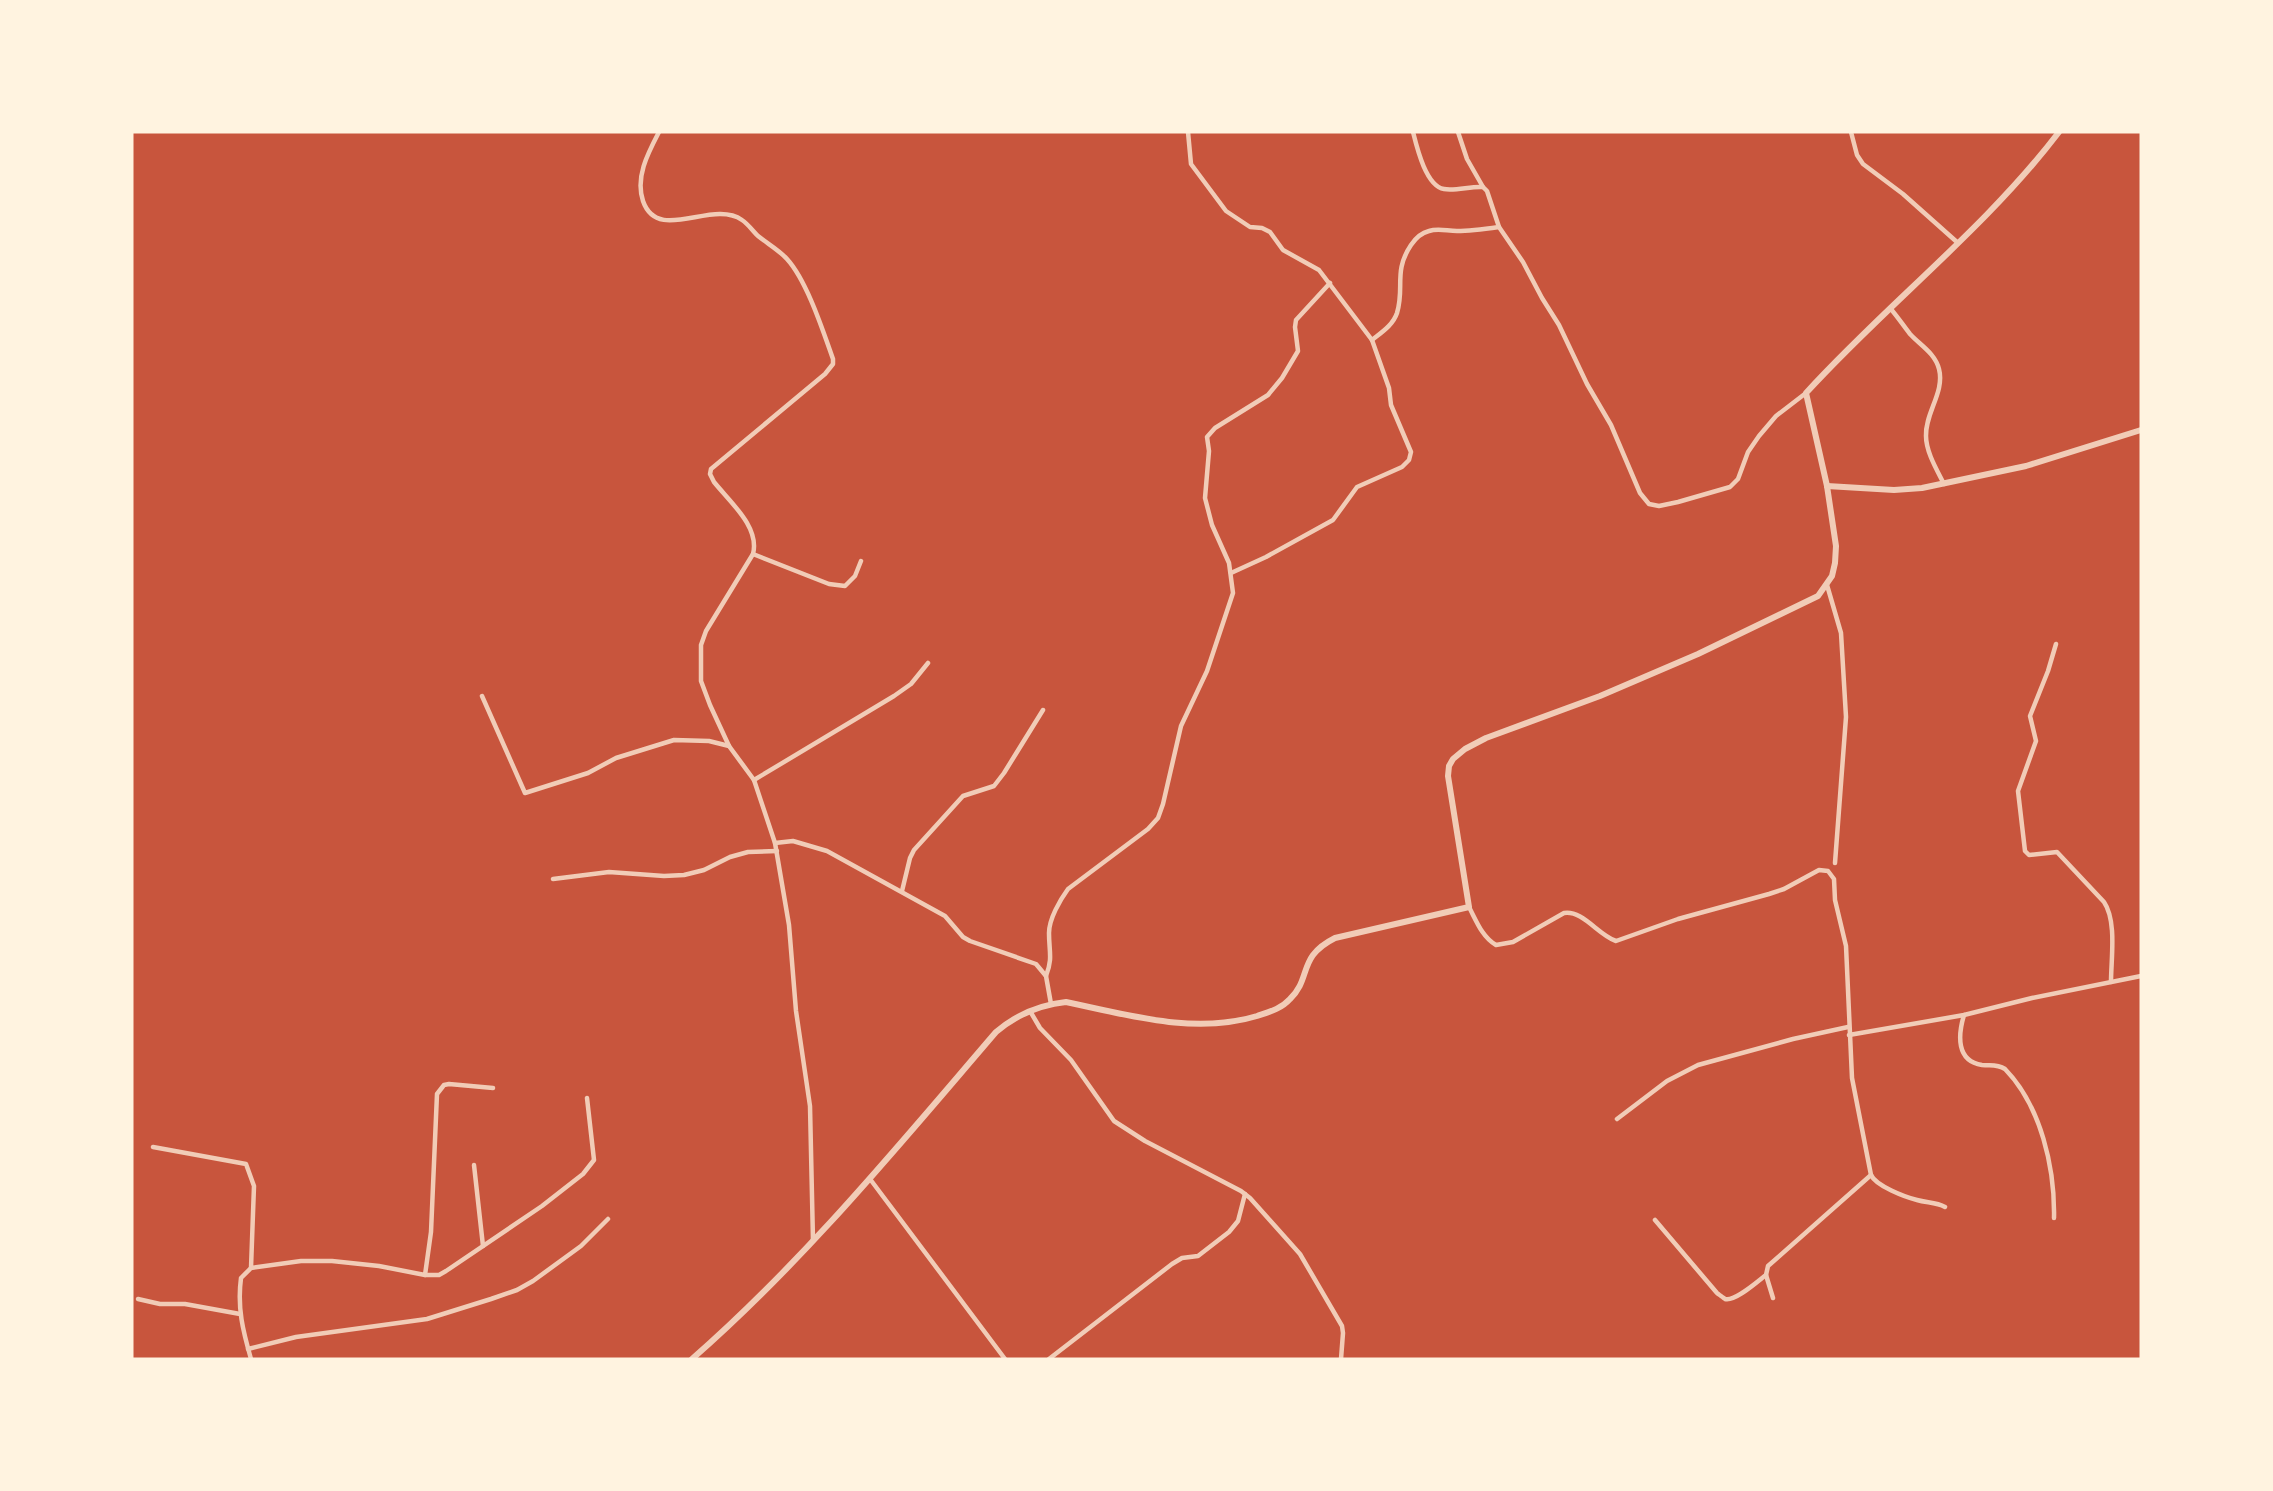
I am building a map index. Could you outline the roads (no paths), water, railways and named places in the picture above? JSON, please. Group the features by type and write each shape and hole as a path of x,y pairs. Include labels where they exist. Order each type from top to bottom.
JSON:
{"street":[{"path":"659,132 641,171 640,189 651,215 658,220 671,221 712,214 732,215 742,220 793,267 805,289 833,359 825,374 711,469 710,474 714,482 751,529 756,543 753,554 706,631 701,645 701,681 729,746 754,780 777,851 789,925 796,1011 810,1106 813,1241"},
{"path":"1188,132 1191,164 1226,211 1250,227 1262,228 1270,232 1283,250 1312,264 1330,283 1372,340 1389,388 1391,405 1410,447 1409,460 1402,467 1357,488 1333,520 1266,557 1231,573"},
{"path":"1413,132 1425,169 1435,184 1447,189 1483,187"},
{"path":"1458,132 1467,159 1489,197 1499,228 1523,262 1563,332 1587,384 1611,425 1640,494 1649,504 1659,506 1730,487 1738,479 1749,452 1759,436 1776,416 1806,393 1839,357 1958,243 2025,174 2059,132"},
{"path":"1851,132 1857,155 1863,164 1904,194 1958,243"},
{"path":"1372,340 1394,319 1399,300 1400,266 1409,248 1421,234 1439,230 1499,228"},
{"path":"1051,1004 1046,976 1052,958 1050,926 1061,898 1068,889 1148,829 1158,818 1181,726 1207,671 1231,600 1231,573 1212,525 1205,498 1209,451 1207,437 1215,428 1268,395 1282,378 1298,351 1296,320 1330,283"},
{"path":"1890,308 1910,334 1932,354 1939,369 1940,384 1928,419 1926,436 1936,469 1944,484"},
{"path":"1806,393 1827,486 1836,546 1835,563 1827,585 1818,596 1698,654 1600,696 1486,738 1459,753 1449,766 1448,776 1469,907 1479,927 1496,945 1513,942 1569,912 1606,937 1616,941 1678,919 1784,889 1824,869 1834,879 1835,900 1842,925 1847,965 1848,1027 1855,1096 1871,1175 1879,1185 1914,1200 1938,1203 1946,1207"},
{"path":"1827,486 1894,490 1922,488 2026,466 2141,430"},
{"path":"753,554 829,584 845,586 855,576 861,561"},
{"path":"1827,585 1841,633 1846,717 1835,863"},
{"path":"2056,644 2030,716 2036,741 2018,790 2025,851 2029,855 2057,852 2109,909 2112,923 2111,982"},
{"path":"754,780 902,690 916,679 928,663"},
{"path":"482,696 525,793 588,773 616,758 674,740 709,741 729,746"},
{"path":"902,891 914,850 963,796 994,786 1043,710"},
{"path":"775,843 793,841 818,847 945,916 970,942 1025,959 1036,964 1046,976"},
{"path":"553,879 609,872 684,875 704,870 730,857 748,852 777,851"},
{"path":"692,1359 734,1321 813,1241 870,1179 996,1032 1008,1022 1030,1011 1066,1002 1171,1022 1207,1025 1240,1021 1277,1010 1290,999 1296,991 1308,960 1327,942 1335,938 1469,907"},
{"path":"1849,1035 1964,1016 2032,998 2141,976"},
{"path":"1030,1011 1040,1028 1071,1060 1114,1121 1134,1135 1245,1194 1300,1254 1342,1326 1341,1359"},
{"path":"1964,1016 1959,1040 1965,1056 1970,1061 1997,1065 2005,1069 2034,1112 2053,1177 2054,1218"},
{"path":"1617,1119 1667,1081 1698,1065 1793,1039 1848,1027"},
{"path":"425,1275 431,1232 437,1094 439,1089 449,1084 493,1088"},
{"path":"250,1268 301,1261 332,1261 379,1266 425,1275 439,1275 542,1206 591,1165 594,1160 594,1151 587,1098"},
{"path":"153,1147 246,1164 254,1186 250,1268 241,1278 240,1314 242,1330 251,1359"},
{"path":"474,1165 483,1246"},
{"path":"1773,1298 1766,1275 1770,1262 1871,1175"},
{"path":"870,1179 1005,1359"},
{"path":"1049,1359 1172,1264 1182,1258 1198,1256 1228,1232 1238,1221 1245,1194"},
{"path":"248,1349 296,1337 427,1319 500,1296 533,1281 581,1246 608,1219"},
{"path":"1655,1221 1724,1299 1731,1299 1741,1294 1766,1275"},
{"path":"138,1299 160,1304 185,1304 240,1314"}]}
